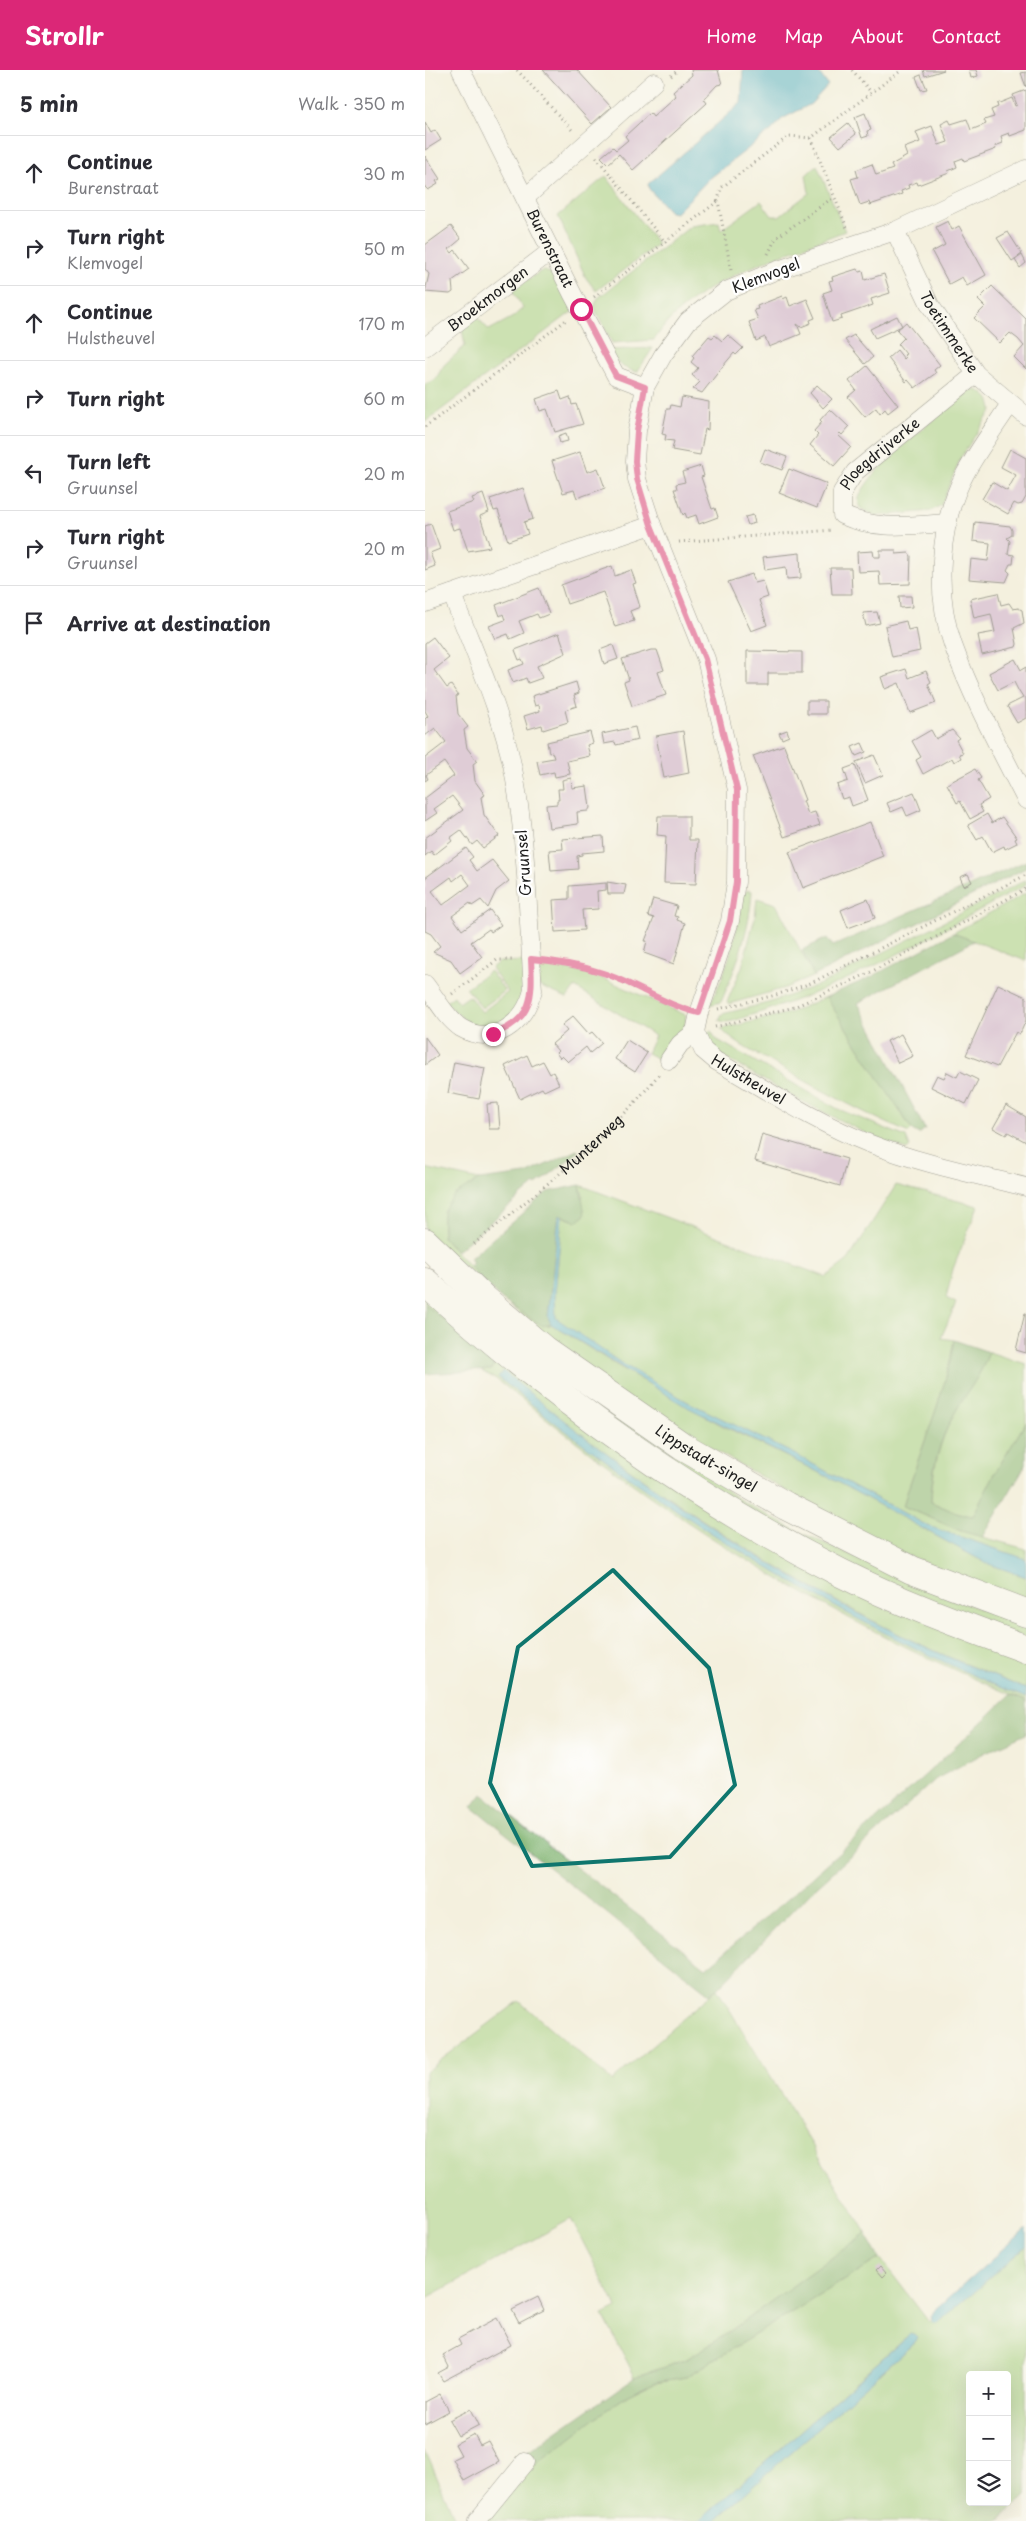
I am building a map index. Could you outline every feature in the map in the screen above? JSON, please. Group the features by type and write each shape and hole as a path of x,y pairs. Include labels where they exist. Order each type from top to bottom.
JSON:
{"main road":[{"name":"Lippstadt-singel","path":"425,1242 484,1299 544,1350 682,1446 786,1506 912,1570 1026,1613"},
{"name":"Lippstadt-singel","path":"425,1282 480,1332 578,1408 635,1449 713,1499 841,1573 885,1594 1026,1649"}],"street":[{"name":"Burenstraat","path":"461,70 551,251 616,376 645,387"},
{"name":"Burenstraat","path":"525,198 654,82"},
{"name":"Klemvogel","path":"651,525 637,479 635,461 637,431 645,387 663,355 688,322 726,291 775,271 895,231 1026,169"},
{"name":"Toetimmerke","path":"895,231 931,305 976,374 1026,416"},
{"name":"Broekmorgen","path":"425,347 551,251"},
{"name":"Ploegdrijverke","path":"948,523 881,527 857,522 843,514 842,492 855,472 976,374"},
{"path":"1010,404 965,474 952,505 942,556 944,606 952,644 995,740 1026,800"},
{"path":"425,603 651,525 705,659 737,790 736,882 730,921 699,1013 695,1032 680,1044 669,1060"},
{"name":"Gruunsel","path":"425,984 449,1018 462,1028 477,1034 493,1034 508,1028 521,1019 529,1005 533,990 521,827 514,774 502,724 452,594"},
{"name":"Hulstheuvel","path":"695,1032 703,1050 716,1061 820,1120 865,1142 911,1158 1026,1187"},
{"path":"477,2521 525,2462"}],"path":[{"path":"852,70 871,92"},
{"path":"734,288 718,201 721,188 789,136 811,138 902,70"},
{"path":"811,138 853,244"},
{"path":"775,271 768,256 776,238 835,197"},
{"path":"425,426 581,309 596,294 718,201"},
{"path":"659,543 740,539 843,529"},
{"path":"440,1003 497,960 531,959 551,961 603,973 684,1010 699,1013 743,1005 811,983 1026,875"},
{"path":"695,1032 793,1007 871,972 1026,889"},
{"name":"Munterweg","path":"474,1244 599,1140 641,1097 669,1060"}],"highlighted area":[{"path":"613,1570 709,1668 735,1785 670,1857 532,1866 490,1783 518,1647"}],"green space":[{"path":"817,165 845,231 740,272 715,286 691,301 671,319 654,340 612,343 594,307 598,298 691,226 719,222 721,230 761,201 772,216 779,216 809,193 806,175"},
{"path":"606,176 658,244 596,291 586,278 558,216"},
{"path":"543,270 554,275 573,311 425,422 425,384 435,380 444,365 465,346 462,329 477,317 489,330 513,317 523,308 512,290"},
{"path":"653,348 637,372 627,369 620,364 608,350"},
{"path":"977,390 988,398 992,410 961,457 941,505 931,511 876,516 860,508 859,497 861,493 880,468 968,391"},
{"path":"1026,861 1026,868 814,976 802,950 827,938 833,946"},
{"path":"1026,880 1026,885 855,975 785,1004 733,1021 725,1022 719,1020 722,1014 768,1003 821,984"},
{"path":"749,890 752,891 751,905 737,962 721,1002 709,1005 727,965 738,922 742,893"},
{"path":"1026,893 1026,961 953,933"},
{"path":"757,898 776,904 814,976 785,988 729,1004 727,1002 742,967 755,917"},
{"path":"953,933 974,941 858,1003 925,1129 919,1134 912,1130 826,997 871,977"},
{"path":"523,961 525,997 523,1003 519,1010 499,1023 482,1027 474,1025 460,1016 446,1002 454,996 459,1003 469,996 482,1012 508,992 491,968 499,962"},
{"path":"538,964 593,974 686,1015 685,1028 662,1061 647,1053 655,1036 575,987 567,998 539,986"},
{"path":"490,971 505,991 482,1008 466,988"},
{"path":"826,997 912,1130 909,1133 808,1083 740,1044 721,1029 789,1013"},
{"path":"711,1031 716,1039 838,1109 906,1137 910,1147 907,1150 865,1133 784,1092 718,1053 705,1034"},
{"path":"577,1150 578,1152 536,1186 535,1184 457,1251 443,1237 443,1211 454,1195 479,1180 526,1174"},
{"path":"425,1168 479,1180 455,1197 446,1208 442,1224 443,1237 469,1266 549,1326 551,1324 616,1365 721,1425 826,1476 986,1563 1026,1577 1026,1602 883,1546 614,1393 425,1234"},
{"path":"580,1185 826,1277 848,1260 896,1185 978,1206 953,1269 946,1298 956,1303 941,1338 954,1340 950,1361 938,1403 903,1506 961,1531 1026,1549 1026,1559 928,1526 796,1455 688,1402 621,1363 555,1318 555,1294 562,1216 577,1222 583,1195"},
{"path":"580,1185 585,1215 577,1222 559,1214 548,1317 551,1324 543,1326 502,1300 469,1266 473,1263 470,1258 547,1192"},
{"path":"442,1276 737,1498 797,1531 946,1597 1026,1625 1026,1639 863,1576 614,1427 454,1290"},
{"path":"425,1289 550,1394 984,1644 1026,1665 1026,1689 913,1641 845,1606 793,1576 743,1546 644,1480 503,1372 498,1377 621,1472 685,1516 817,1597 955,1667 1026,1698 1026,1701 937,1662 850,1619 765,1571 659,1503 588,1451 496,1379 481,1371 491,1370 495,1362 425,1304"},
{"path":"425,1304 495,1363 491,1370 425,1374"},
{"path":"954,1340 989,1352 982,1369 953,1416 944,1436 934,1469 931,1502 959,1514 973,1516 995,1473 1026,1422 1026,1464 983,1537 961,1531 903,1506 938,1403"},
{"path":"989,1352 1026,1364 1026,1422 995,1473 973,1516 959,1514 931,1502 932,1491 937,1458 944,1436 953,1416 982,1369"},
{"path":"1010,1695 1026,1701 1026,1734 986,1752 936,1779 810,1893 717,1989 709,1994 472,1807 482,1794 706,1968 860,1834"},
{"path":"717,1989 866,2233 719,2339 685,2360 635,2377 603,2315 617,2308 571,2219 425,2299 425,2072 519,2001 612,2081"},
{"path":"866,2233 880,2258 686,2377 655,2382 622,2398 531,2468 522,2456 635,2377 685,2360 719,2339"},
{"path":"1026,2246 1026,2496 998,2521 714,2521 915,2342 905,2338 699,2521 484,2521 531,2467 622,2398 655,2382 686,2377 880,2258 929,2322 932,2320 938,2323"},
{"path":"425,2450 456,2521 425,2521"}],"water":[{"path":"743,70 817,70 828,85 811,104 782,119 772,130 709,179 676,213 670,212 649,189 648,184 741,103"},
{"path":"559,1214 562,1216 555,1294 556,1318 621,1363 688,1402 796,1455 928,1526 1026,1559 1026,1577 986,1563 826,1476 685,1406 551,1324 548,1317"},
{"path":"503,1371 596,1445 743,1547 793,1578 898,1634 961,1663 1026,1689 1026,1698 955,1667 885,1633 817,1597 750,1557 685,1516 621,1472 498,1377"},
{"path":"1026,2229 1026,2246 938,2323 933,2323 931,2317 934,2311"},
{"path":"910,2334 917,2338 915,2342 714,2521 699,2521"}],"building":[{"path":"543,70 577,70 611,107 592,124"},
{"path":"691,70 718,70 722,84 717,85 704,99 707,103 633,170 619,154 608,164 601,157 613,147 616,150 628,140 625,136 650,113 653,117 676,96 673,92 692,75"},
{"path":"923,70 944,70 925,76"},
{"path":"969,70 976,70 978,76 971,78"},
{"path":"1026,72 1026,87 1021,73"},
{"path":"921,75 927,89 921,90 916,77"},
{"path":"1026,90 1026,130 1010,136 1009,133 1001,136 1003,143 995,146 996,149 964,161 963,158 955,161 957,167 948,171 949,173 918,185 917,182 908,185 909,188 901,191 902,194 870,205 869,202 860,205 851,179 858,177 856,170 872,164 876,175 893,169 891,165 907,156 904,148 920,142 916,132 932,126 939,145 948,142 941,124 949,120 951,124 967,119 971,130 986,124 984,120 994,117 991,110 998,107 997,104 1012,98 1015,106 1017,105 1013,95"},
{"path":"865,113 871,130 867,131 868,136 862,138 855,117"},
{"path":"425,122 431,133 435,130 441,140 425,150"},
{"path":"848,123 856,134 840,147 831,137"},
{"path":"425,156 440,179 436,181 438,184 428,190 425,187"},
{"path":"948,221 952,230 959,226 986,275 967,286 962,277 949,284 932,252 945,245 936,227"},
{"path":"451,226 461,239 449,249 452,253 455,250 469,269 452,281 453,292 450,294 425,292 429,274 425,269 425,245"},
{"path":"1008,232 1022,254 1012,261 997,238"},
{"path":"1022,255 1026,263 1020,268 1015,260"},
{"path":"857,269 859,272 863,271 865,280 884,274 890,293 871,299 873,305 841,316 842,319 832,322 823,293 832,290 829,281 833,280 832,277"},
{"path":"992,286 1026,319 1026,369 1014,357 1024,346 1018,339 1010,333 1000,343 974,318 985,307 978,300"},
{"path":"782,296 783,299 787,297 790,306 807,299 815,318 810,320 811,323 801,327 797,324 801,334 769,347 765,337 756,341 749,322 758,319 754,310 758,309 757,306"},
{"path":"897,316 902,326 875,338 870,329"},
{"path":"906,322 940,365 934,370 936,373 915,388 908,380 906,382 888,358 897,350 904,359 906,357 904,355 906,354 898,344 904,338 897,330"},
{"path":"715,335 722,341 728,335 743,348 736,355 734,353 702,393 693,389 700,382 692,375 698,368 691,362 694,358 692,356 709,336 712,338"},
{"path":"854,335 873,357 865,364 845,340"},
{"path":"867,366 898,405 888,413 885,409 880,414 876,408 865,417 848,397 856,390 849,381"},
{"path":"817,385 832,399 823,408 810,393"},
{"path":"559,391 562,400 570,397 572,405 576,404 583,424 555,432 547,409 540,411 536,399"},
{"path":"682,397 709,402 708,430 705,429 700,455 672,450 674,441 665,440 666,435 662,434 667,409 670,409 671,405 680,407"},
{"path":"830,409 849,427 842,435 840,433 838,435 851,447 834,466 810,445 818,435 814,431 822,422 820,420"},
{"path":"566,433 568,441 560,443 558,436"},
{"path":"765,449 787,457 782,470 760,462"},
{"path":"1010,449 1026,458 1026,497 1022,504 1014,503 1008,514 982,499 992,482 1007,491 1016,475 1001,467"},
{"path":"580,452 587,472 598,468 605,488 577,498 574,490 563,493 552,461"},
{"path":"701,466 704,476 701,477 712,509 715,508 718,517 699,524 696,515 687,518 685,513 683,515 674,489 677,489 676,484 685,482 682,472"},
{"path":"789,469 827,484 817,508 779,493"},
{"path":"523,488 533,519 524,522 528,534 508,541 498,510 494,511 490,499"},
{"path":"483,494 489,512 480,516 490,547 468,551 460,528 453,530 447,511 474,502 472,498"},
{"path":"753,515 755,523 748,525 745,517"},
{"path":"975,522 1010,526 1012,535 1007,538 1010,541 1008,554 1014,555 1013,564 1010,564 1007,570 1010,573 1006,582 969,579 971,559 988,561 990,543 973,541"},
{"path":"431,524 440,549 430,553 435,566 425,570 425,526"},
{"path":"880,550 896,550 896,554 909,553 911,556 910,584 880,585 879,571 858,572 857,552 873,551 874,557 880,557"},
{"path":"800,553 801,578 787,579 786,567 765,570 763,557"},
{"path":"612,566 615,576 631,570 636,583 633,584 640,607 630,611 634,621 615,627 603,592 567,604 561,585"},
{"path":"830,568 851,568 852,594 832,594"},
{"path":"752,574 755,583 763,581 768,597 759,600 767,625 751,631 728,582"},
{"path":"539,588 549,614 539,618 537,614 519,621 524,633 510,639 508,634 495,639 489,626 505,620 503,614 500,616 496,605"},
{"path":"998,593 1001,605 1009,603 1013,609 1018,608 1022,610 1024,623 1014,628 1016,647 982,655 978,635 995,632 991,614 974,618 970,599"},
{"path":"899,596 911,596 912,607 900,608"},
{"path":"877,612 880,623 866,626 863,613"},
{"path":"906,621 908,630 916,628 920,651 892,657 885,626"},
{"path":"559,633 566,653 537,666 542,678 528,683 526,678 513,683 508,670 524,664 522,659 519,660 515,650"},
{"path":"433,637 449,658 434,670 447,688 451,685 458,695 456,696 458,714 468,727 464,730 467,748 477,761 473,764 475,781 485,795 481,797 484,815 499,836 483,848 477,841 472,845 461,830 450,838 452,841 434,855 431,851 425,856 425,838 463,810 452,796 434,809 437,813 425,821 425,798 454,776 444,762 426,775 428,779 425,781 425,758 446,742 435,728 425,736 425,719 428,716 425,711 425,643"},
{"path":"613,645 618,659 604,664 600,650"},
{"path":"657,650 664,670 658,672 666,695 632,706 624,682 629,680 622,659"},
{"path":"747,651 802,652 802,673 768,673 768,685 747,685"},
{"path":"1015,659 1021,670 1026,667 1026,718 1017,723 1007,706 1023,698 1014,682 998,690 989,673"},
{"path":"906,669 909,678 926,671 931,682 928,684 936,703 910,713 899,683 885,689 881,677"},
{"path":"576,682 579,693 574,695 577,706 565,710 568,722 543,730 542,725 528,729 524,716 540,711 539,705 535,706 532,696"},
{"path":"807,701 826,701 826,714 807,714"},
{"path":"635,727 638,740 616,745 615,742 604,744 602,734"},
{"path":"787,730 789,736 782,739 779,733"},
{"path":"931,730 936,739 952,730 959,738 956,740 963,753 959,754 961,758 954,762 952,758 923,774 916,760 921,757 912,741"},
{"path":"683,731 689,773 664,778 656,736"},
{"path":"590,732 593,743 587,745 590,756 567,761 570,774 555,777 554,772 540,775 537,761 554,758 552,752 549,753 547,742"},
{"path":"862,743 866,752 856,756 852,747"},
{"path":"784,745 805,800 803,801 808,814 815,812 820,825 784,837 753,756"},
{"path":"874,755 883,775 865,783 856,762"},
{"path":"855,765 868,800 852,806 849,797 842,799 837,785 848,781 844,769"},
{"path":"975,769 981,778 978,780 989,799 979,805 983,812 970,819 960,801 957,803 947,784"},
{"path":"571,778 572,788 587,786 590,808 588,811 577,812 578,824 549,828 546,805 557,804 557,800 559,800 558,789 563,789 562,780"},
{"path":"914,792 921,810 907,816 903,807 891,812 887,803"},
{"path":"987,814 992,823 1002,817 1017,838 1015,839 1017,843 1005,849 1004,846 992,852 983,836 977,840 968,825"},
{"path":"658,816 689,816 689,840 698,840 696,884 664,883 666,836 657,835"},
{"path":"870,822 883,856 803,888 789,852"},
{"path":"603,836 604,851 582,853 582,855 577,856 578,869 551,871 549,850 563,849 562,839"},
{"path":"466,848 473,857 469,860 477,871 492,860 509,881 496,891 488,908 481,900 472,906 470,903 452,916 462,930 490,910 501,925 491,932 489,929 471,942 482,957 460,973 451,960 433,952 440,946 431,934 425,931 425,878","holes":["462,874 470,885 443,905 432,891 451,877 453,881"]},
{"path":"968,874 972,882 964,886 960,877"},
{"path":"607,882 626,885 624,894 608,894"},
{"path":"606,883 606,890 597,891 598,909 582,910 584,930 555,932 553,900 569,899 569,886"},
{"path":"653,899 677,906 674,916 678,917 677,920 685,923 674,964 644,953 647,941 645,941 654,918 648,916"},
{"path":"868,899 875,918 848,928 841,910"},
{"path":"998,984 1026,997 1026,1020 1020,1034 1016,1032 997,1067 966,1055"},
{"path":"573,1016 589,1034 592,1032 602,1043 590,1053 586,1047 568,1062 562,1056 560,1058 556,1053 558,1051 552,1044 567,1031 562,1025"},
{"path":"901,1034 913,1056 898,1063 887,1041"},
{"path":"425,1037 438,1055 425,1065"},
{"path":"627,1040 647,1053 635,1072 615,1059"},
{"path":"527,1055 532,1066 543,1061 550,1074 553,1072 559,1084 544,1091 542,1088 520,1099 505,1066"},
{"path":"454,1062 485,1068 479,1099 448,1093"},
{"path":"960,1071 978,1080 966,1104 931,1087 937,1075 944,1078 947,1072 957,1077"},
{"path":"498,1103 500,1129 489,1129 487,1104"},
{"path":"1006,1105 1026,1117 1026,1142 1008,1132 1006,1135 993,1128"},
{"path":"762,1134 847,1159 840,1186 755,1161"},
{"path":"1026,1313 1026,1353 1016,1350"},
{"path":"880,2266 886,2273 882,2277 876,2270"},
{"path":"538,2297 544,2310 519,2323 512,2310"},
{"path":"497,2318 511,2345 443,2381 438,2373 449,2367 443,2355 461,2345 458,2339"},
{"path":"440,2394 449,2411 425,2424 425,2402"},
{"path":"471,2409 479,2425 458,2436 449,2420"},
{"path":"474,2434 480,2445 488,2441 499,2462 464,2481 453,2459 461,2455 455,2444"}],"route":[{"path":"493,1034 508,1028 521,1019 529,1005 533,990 531,959 551,961 603,973 684,1010 699,1013 730,921 736,882 737,790 705,659 651,525 637,479 635,461 637,431 645,387 616,376 581,309"}]}
